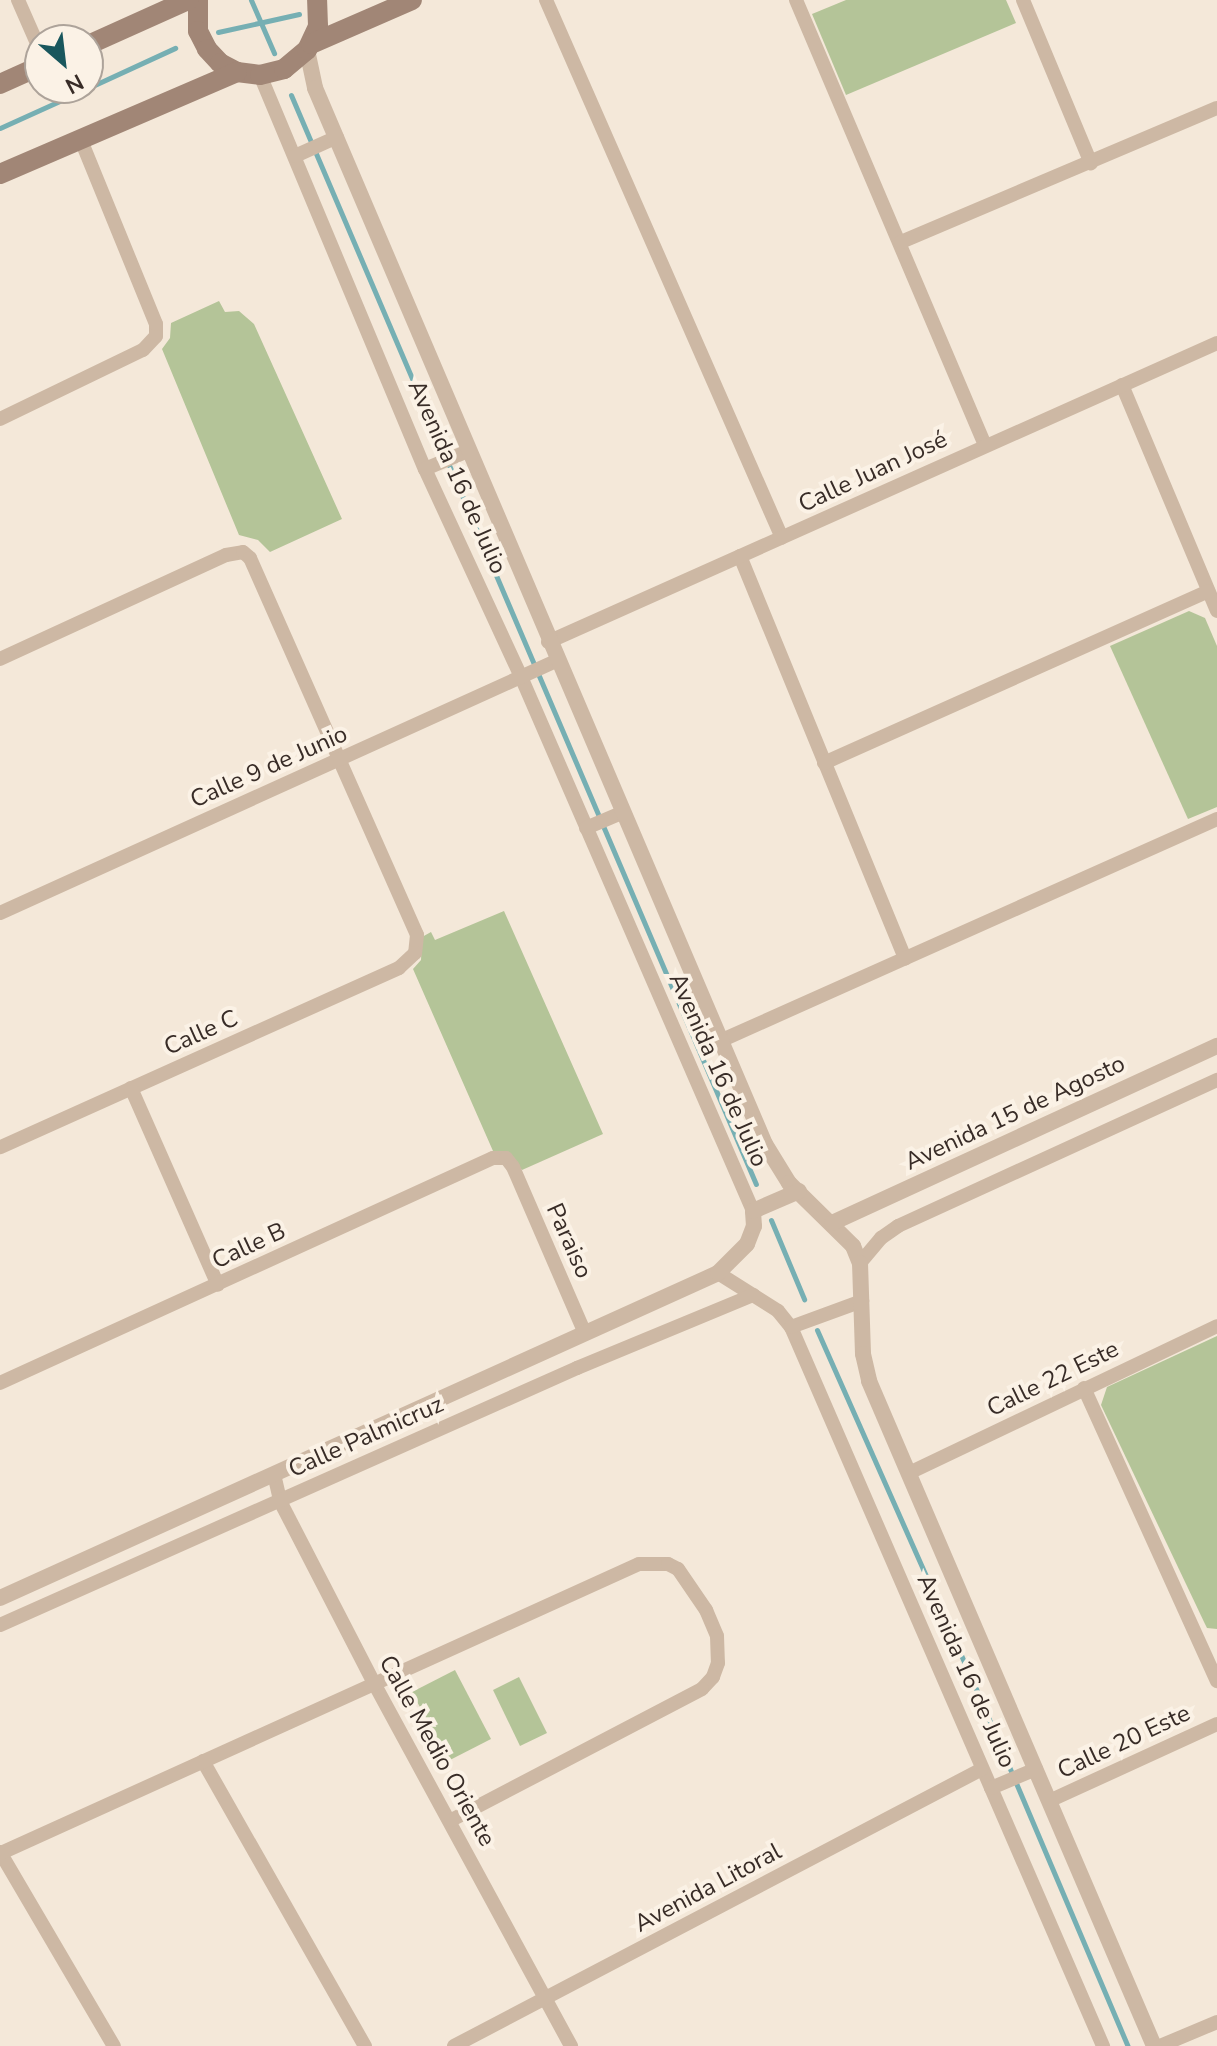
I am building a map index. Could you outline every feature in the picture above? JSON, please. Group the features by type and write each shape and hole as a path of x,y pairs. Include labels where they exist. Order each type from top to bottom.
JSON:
{"main road":[{"path":"104,38 188,0"},
{"path":"198,0 198,31 207,49 220,63 237,72 260,75 284,69 309,47 412,0"},
{"path":"309,47 318,26 317,0"},
{"path":"0,174 237,72"},
{"path":"0,84 24,73"}],"street":[{"path":"18,0 29,24"},
{"path":"546,0 782,538"},
{"path":"796,0 985,445"},
{"path":"1023,0 1091,163"},
{"name":"Avenida 16 de Julio","path":"309,47 315,88 330,140 462,453 548,642 552,664 617,815 765,1144 789,1183 853,1246 860,1263 863,1354 869,1381 1030,1771 1049,1801 1154,2046"},
{"path":"284,69 315,88"},
{"name":"Avenida 16 de Julio","path":"260,75 300,153 425,469 526,677 755,1211"},
{"path":"901,242 1217,108"},
{"path":"0,419 143,350 156,336 156,324 80,138"},
{"path":"300,153 330,140"},
{"name":"Calle Juan José","path":"548,642 1217,343"},
{"path":"1122,385 1217,611"},
{"path":"425,469 462,453"},
{"path":"0,659 240,551 250,558 339,760"},
{"path":"740,556 905,958"},
{"path":"824,763 1208,591"},
{"name":"Calle 9 de Junio","path":"0,913 552,664"},
{"name":"Calle C","path":"0,1147 399,968 415,953 417,935 339,760"},
{"path":"589,827 617,815"},
{"path":"720,1041 1217,819"},
{"name":"Avenida 15 de Agosto","path":"832,1223 1217,1046"},
{"path":"860,1263 881,1238 898,1226 1217,1080"},
{"path":"131,1088 218,1285"},
{"name":"Calle B","path":"0,1383 493,1158 506,1158 513,1167"},
{"name":"Paraiso","path":"513,1167 585,1333"},
{"path":"718,1273 747,1244 754,1226 755,1211 799,1191"},
{"name":"Avenida 16 de Julio","path":"718,1273 797,1324 982,1769 998,1785 1103,2046"},
{"name":"Calle Palmicruz","path":"0,1598 718,1273"},
{"name":"Calle Palmicruz","path":"0,1625 577,1368 753,1295"},
{"path":"797,1324 862,1301"},
{"name":"Calle 22 Este","path":"909,1473 1217,1326"},
{"path":"1084,1388 1211,1644 1217,1681"},
{"name":"Calle Medio Oriente","path":"274,1474 280,1501 375,1685 571,2046"},
{"path":"114,2046 0,1852 639,1564 668,1564 678,1569 706,1610 719,1649 713,1677 702,1689 451,1820"},
{"name":"Calle 20 Este","path":"1049,1801 1217,1724"},
{"path":"203,1761 365,2046"},
{"name":"Avenida Litoral","path":"454,2046 982,1769"},
{"path":"998,1785 1030,1771"},
{"path":"1160,2046 1217,2022"}],"green space":[{"path":"846,0 1006,0 1016,23 846,95 812,14"},
{"path":"219,301 225,312 239,311 254,324 342,519 270,552 258,540 239,535 162,349 170,338 171,323"},
{"path":"1189,611 1205,618 1217,646 1217,807 1188,819 1110,646"},
{"path":"504,911 603,1134 522,1170 505,1151 493,1151 413,969 421,960 422,937 431,932 435,940"},
{"path":"1217,1336 1217,1629 1207,1628 1101,1405 1107,1387"},
{"path":"455,1670 491,1739 448,1761 412,1692"},
{"path":"519,1677 547,1733 520,1746 493,1690"}],"waterway":[{"path":"251,0 274,53"},
{"path":"218,32 299,14"},
{"path":"104,81 175,48"},
{"path":"291,95 756,1184"},
{"path":"0,128 53,104"},
{"path":"771,1220 804,1299"},
{"path":"817,1330 974,1684 1128,2046"}]}
